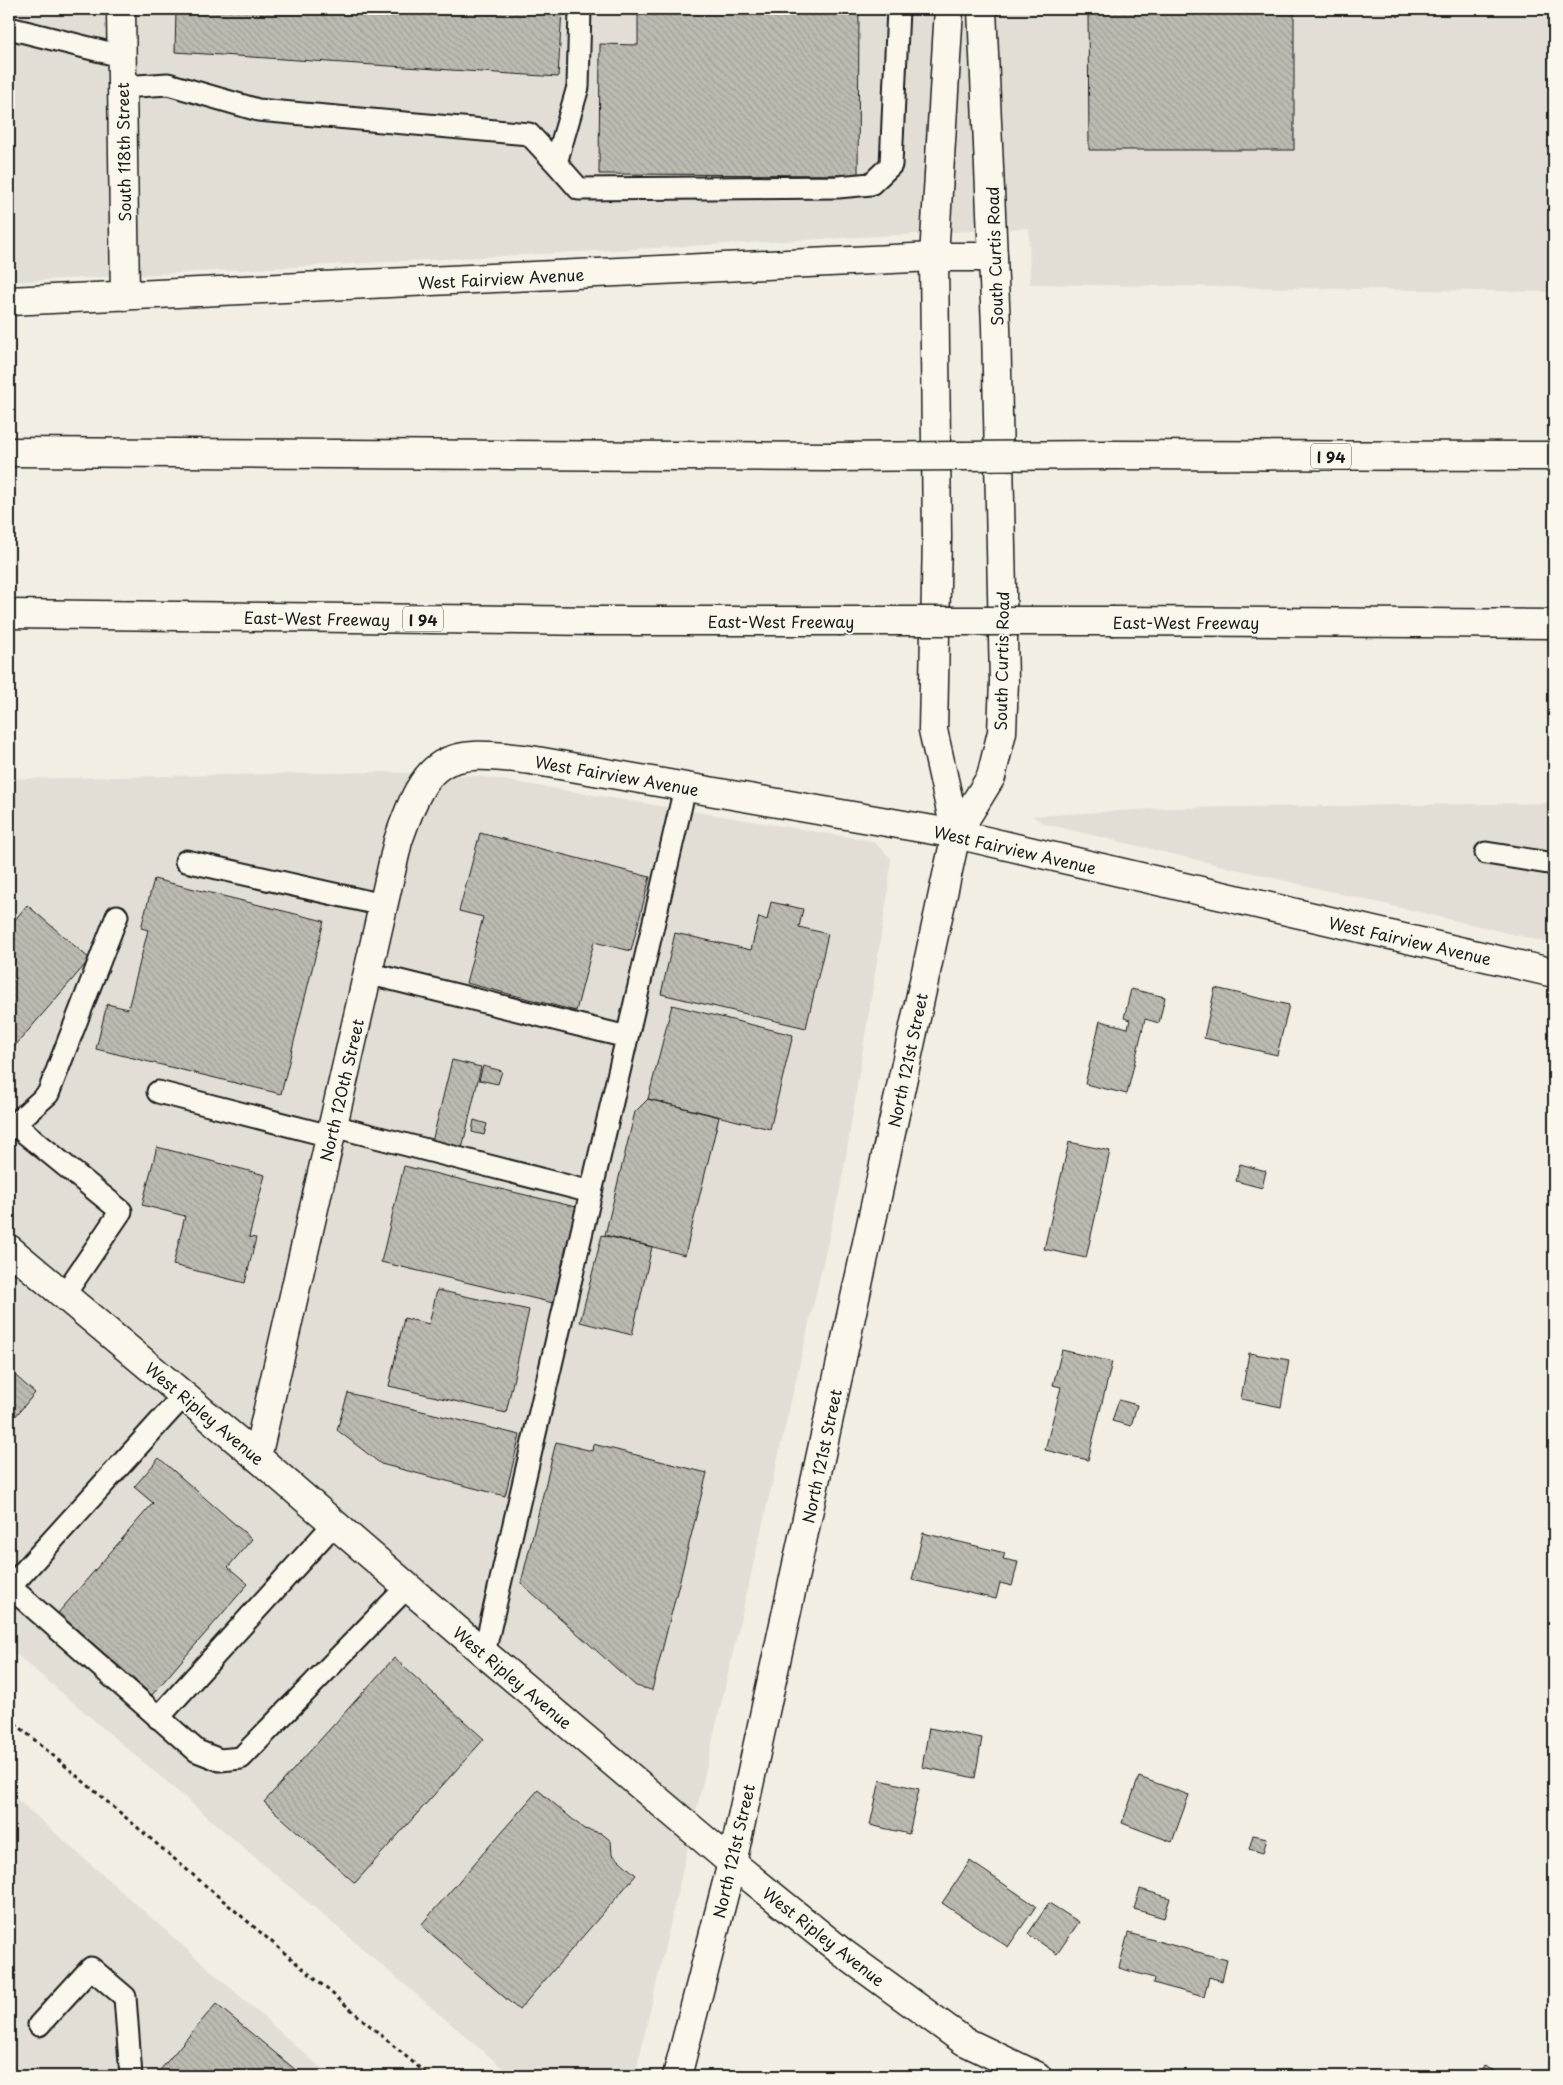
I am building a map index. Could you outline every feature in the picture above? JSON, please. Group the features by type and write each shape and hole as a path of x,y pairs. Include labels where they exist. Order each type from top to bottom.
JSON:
{"main road":[{"name":"South 118th Street","path":"121,9 125,296"},
{"path":"949,9 934,257 937,538 933,730 956,834"},
{"name":"South Curtis Road","path":"956,834 991,778 1002,732 1004,681 994,257 982,9"},
{"name":"West Fairview Avenue","path":"9,301 934,257 994,257"},
{"name":"I 94","path":"9,452 833,457 1108,455 1554,456"},
{"name":"East-West Freeway","path":"9,614 598,621 1114,621 1554,624"},
{"name":"West Fairview Avenue","path":"470,755 503,756 531,760 956,834 1554,974"},
{"name":"North 120th Street","path":"258,1457 398,841 408,811 421,784 437,766 448,760 470,755"},
{"name":"North 121st Street","path":"677,2076 732,1863 956,834"},
{"name":"West Ripley Avenue","path":"9,1249 258,1457 484,1653 732,1863 842,1953 964,2041 1037,2076"}],"lane":[{"path":"556,163 578,87 580,9"},
{"path":"122,87 168,84 258,110 529,134 579,189 871,184 891,165 898,9"},
{"path":"9,28 121,56"},
{"path":"484,1653 685,788"},
{"path":"1486,853 1554,864"},
{"path":"186,861 383,905"},
{"path":"64,1295 120,1211 12,1127 48,1094 117,916"},
{"path":"367,973 627,1037"},
{"path":"158,1092 591,1192"},
{"path":"184,1395 9,1586 196,1752 220,1760 241,1758 407,1587"},
{"path":"158,1718 335,1524"},
{"path":"38,2025 91,1968 125,1997 131,2076"}],"path":[{"path":"9,1718 429,2076"}],"shaded area":[{"path":"9,9 1554,9 1554,292 1030,284 1029,228 9,282"},
{"path":"384,772 478,776 873,841 891,858 888,892 842,1181 635,2076 512,2076 9,1648 9,779"},
{"path":"1554,803 1554,944 1045,824 1032,816 1171,808"},
{"path":"9,1792 330,2076 9,2076"}],"building":[{"path":"176,9 562,9 558,77 175,52"},
{"path":"638,9 859,9 858,175 599,174 600,44 638,45"},
{"path":"1088,9 1294,9 1294,150 1089,150"},
{"path":"1389,9 1407,9 1398,17"},
{"path":"480,833 650,877 631,951 594,942 576,1011 466,983 483,917 459,911"},
{"path":"154,879 324,921 281,1094 96,1049 107,1004 128,1009 148,930 141,928"},
{"path":"771,902 803,909 799,927 828,934 806,1028 661,994 675,933 751,950 759,917 767,920"},
{"path":"27,905 90,959 9,1053 9,927"},
{"path":"1215,988 1289,1005 1277,1055 1204,1038"},
{"path":"1131,989 1165,997 1159,1023 1145,1019 1127,1094 1085,1084 1100,1021 1128,1028 1130,1020 1124,1018"},
{"path":"672,1005 793,1035 770,1129 648,1099"},
{"path":"452,1060 481,1067 462,1149 432,1142"},
{"path":"483,1066 502,1071 498,1084 479,1080"},
{"path":"648,1099 719,1117 685,1255 605,1235 635,1112"},
{"path":"474,1120 487,1124 484,1135 472,1132"},
{"path":"1069,1142 1110,1151 1086,1258 1044,1249"},
{"path":"157,1147 265,1175 249,1237 256,1238 245,1283 173,1265 185,1216 142,1205"},
{"path":"1240,1164 1266,1171 1262,1188 1236,1181"},
{"path":"404,1166 576,1207 553,1303 381,1262"},
{"path":"602,1235 652,1247 632,1335 580,1322"},
{"path":"437,1290 529,1310 506,1413 389,1386 404,1318 429,1324"},
{"path":"1062,1350 1112,1362 1088,1460 1045,1450 1061,1387 1053,1385"},
{"path":"1249,1353 1289,1360 1281,1407 1241,1399"},
{"path":"9,1370 35,1393 9,1424"},
{"path":"348,1393 520,1435 505,1496 381,1464 337,1430"},
{"path":"1119,1400 1137,1405 1131,1426 1112,1421"},
{"path":"556,1442 592,1451 593,1444 707,1473 652,1690 636,1686 521,1583"},
{"path":"159,1458 252,1539 228,1567 248,1584 152,1695 58,1613 153,1503 134,1487"},
{"path":"923,1533 1005,1553 1003,1559 1018,1562 1012,1586 1000,1583 996,1599 912,1580"},
{"path":"394,1658 484,1739 355,1883 264,1802"},
{"path":"929,1728 982,1738 975,1778 922,1767"},
{"path":"1139,1777 1189,1795 1172,1842 1122,1823"},
{"path":"880,1780 919,1789 909,1834 870,1825"},
{"path":"538,1790 584,1829 601,1833 611,1841 612,1854 636,1875 519,2010 421,1925"},
{"path":"1253,1835 1267,1838 1263,1853 1249,1849"},
{"path":"970,1861 1036,1906 1008,1947 942,1903"},
{"path":"1140,1889 1170,1898 1164,1918 1134,1909"},
{"path":"1049,1903 1079,1922 1057,1954 1028,1934"},
{"path":"1128,1933 1227,1960 1222,1981 1209,1977 1204,1997 1153,1983 1154,1978 1119,1968"},
{"path":"216,2004 303,2076 155,2076"},
{"path":"1484,2066 1505,2076 1479,2076"}]}
